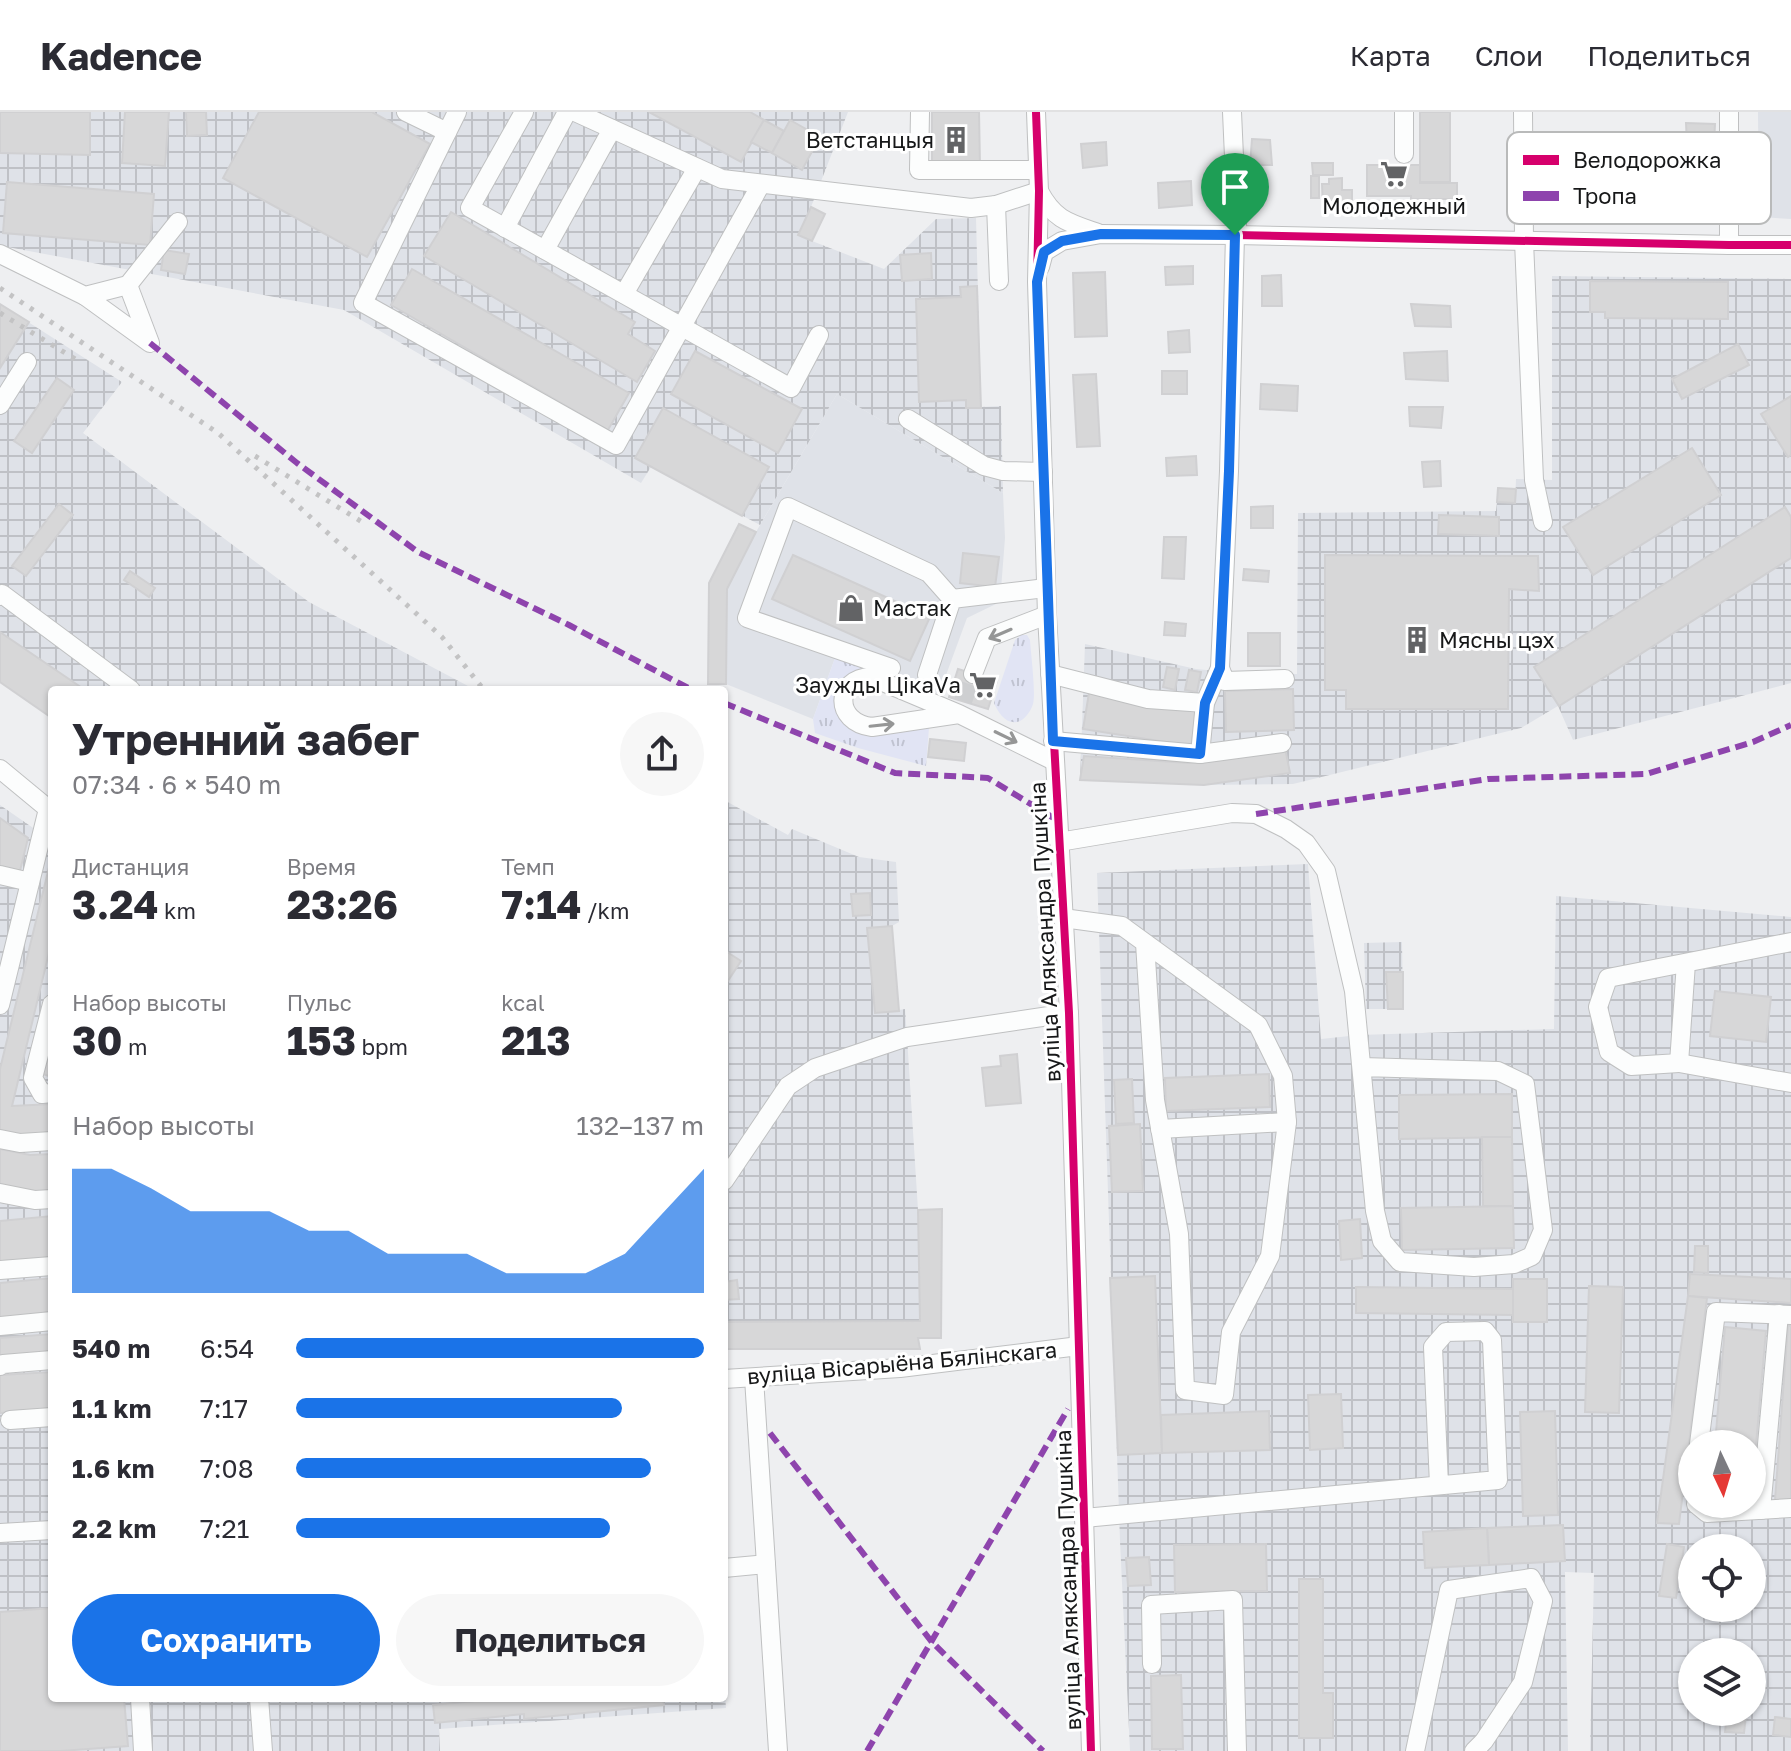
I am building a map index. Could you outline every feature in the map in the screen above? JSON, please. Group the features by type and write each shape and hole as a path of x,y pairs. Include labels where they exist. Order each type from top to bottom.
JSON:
{"street":[{"path":"406,112 447,132"},
{"path":"457,112 363,303 616,445 761,184"},
{"path":"524,112 470,208 791,388 819,335"},
{"path":"505,228 567,112"},
{"path":"575,112 722,179 971,208 996,205 1039,191 1054,213 1072,224 1101,234"},
{"path":"920,112 919,170 1038,170"},
{"name":"вуліца Аляксандра Пушкіна","path":"1036,112 1039,191 1037,282 1046,588 1069,1013 1091,1751"},
{"path":"1200,754 1205,703 1220,668 1237,224 1232,112"},
{"path":"1404,112 1404,154"},
{"path":"1523,112 1523,132"},
{"path":"545,250 612,129"},
{"path":"624,294 697,168"},
{"path":"996,205 999,281"},
{"path":"85,296 128,285 178,222"},
{"path":"1524,224 1534,480 1543,522"},
{"path":"1729,224 1729,245"},
{"path":"1037,282 1044,252 1062,241 1101,234 1791,245"},
{"path":"0,254 85,296 150,343 128,285"},
{"path":"0,405 27,362"},
{"path":"908,419 984,466 1003,471 1043,472"},
{"path":"891,668 747,618 788,507 929,573 952,599"},
{"path":"952,599 1046,588"},
{"path":"0,596 2,594 126,686"},
{"path":"927,675 952,599"},
{"path":"973,674 987,638 1047,615"},
{"path":"1220,668 1225,681 1285,679"},
{"path":"1050,674 1148,699 1205,703"},
{"path":"961,707 872,727 850,719 844,701 846,690 852,682 860,677 871,677 961,707 1054,761"},
{"path":"1053,741 1200,754 1282,743"},
{"path":"0,769 48,808"},
{"path":"1059,842 1232,813 1256,814 1306,843 1326,871 1354,991 1375,1211 1382,1241 1400,1262 1474,1267 1514,1264 1532,1256 1543,1230 1525,1084 1498,1071 1362,1067"},
{"path":"0,1005 48,817"},
{"path":"0,875 30,882"},
{"path":"1063,918 1122,926 1258,1025 1283,1076 1287,1122 1270,1256 1231,1332 1224,1395 1185,1390 1179,1234 1155,1100 1145,943"},
{"path":"1791,942 1608,978 1598,1007 1609,1052 1631,1066 1679,1063 1791,1083"},
{"path":"1679,1063 1686,963"},
{"path":"728,1175 788,1086 815,1068 907,1037 1069,1013"},
{"path":"48,1020 33,1078 42,1094 48,1093"},
{"path":"1160,1129 1287,1122"},
{"path":"0,1139 20,1143 48,1141"},
{"path":"0,1193 35,1200 48,1199"},
{"path":"0,1270 48,1266"},
{"path":"1701,1430 1716,1312 1785,1315 1766,1469"},
{"path":"0,1326 48,1321"},
{"path":"1084,1518 1498,1480 1492,1340 1485,1331 1446,1332 1433,1347 1439,1485"},
{"name":"вуліца Вісарыёна Бялінскага","path":"728,1379 900,1368 1079,1346"},
{"path":"0,1366 48,1360"},
{"path":"754,1378 778,1751"},
{"path":"10,1420 48,1417"},
{"path":"1766,1510 1791,1508"},
{"path":"0,1533 48,1530"},
{"path":"728,1568 766,1564"},
{"path":"1415,1751 1449,1590 1531,1578 1543,1601 1523,1682 1474,1751"},
{"path":"1152,1664 1151,1605 1233,1600 1237,1751"},
{"path":"140,1702 143,1751"},
{"path":"259,1702 263,1751"}],"shaded area":[{"path":"0,112 848,112 811,207 825,214 812,241 884,269 936,219 976,218 981,407 1001,406 1003,493 837,394 760,525 651,467 641,483 344,310 2,246"},
{"path":"1758,112 1791,112 1791,219 1771,218 1771,132 1758,132"},
{"path":"1552,276 1791,279 1791,683 1573,740 1558,706 1521,728 1293,784 1203,785 1080,780 1085,644 1196,669 1297,674 1298,513 1496,511 1497,502 1515,503 1516,479 1552,480"},
{"path":"0,304 122,382 83,433 309,602 468,686 48,686 48,715 0,682"},
{"path":"837,394 1003,493 1005,538 1000,602 967,618 939,694 836,655 813,719 726,684 708,684 709,583 739,524 756,532"},
{"path":"728,802 788,835 792,829 859,857 896,862 899,922 892,926 899,1010 905,1009 907,1037 918,1210 920,1321 728,1322"},
{"path":"0,805 48,838 48,1702 726,1702 726,1708 439,1729 440,1751 0,1751"},
{"path":"1308,864 1321,1039 1554,1029 1556,896 1791,917 1791,1751 1590,1751 1594,1573 1565,1572 1568,1751 1130,1751 1097,873"},
{"path":"1402,942 1403,1009 1366,1009 1364,943"}],"green space":[{"path":"1027,635 1030,640 1034,699 1027,715 1013,722 1002,717 994,703 1015,640"},
{"path":"836,655 936,690 864,671 842,683 865,734 929,728 926,766 815,733 813,719"}],"building":[{"path":"0,112 90,112 90,155 0,153"},
{"path":"125,112 169,112 165,166 122,163"},
{"path":"186,112 206,112 207,135 187,136"},
{"path":"259,112 372,112 430,144 367,257 223,178"},
{"path":"649,112 750,112 764,120 741,162"},
{"name":"Ветстанцыя","path":"932,112 979,112 980,167 932,167"},
{"path":"1420,112 1450,112 1450,182 1420,182"},
{"path":"764,120 784,131 772,153 751,142"},
{"path":"790,120 820,137 802,170 772,153"},
{"path":"1686,123 1715,124 1715,132 1686,132"},
{"path":"1252,139 1270,140 1272,165 1250,165"},
{"path":"1106,142 1107,165 1083,168 1081,144"},
{"path":"1312,163 1333,163 1333,175 1313,175"},
{"name":"Молодежный","path":"1367,165 1420,165 1420,183 1457,183 1457,199 1367,196"},
{"path":"1311,176 1319,176 1319,198 1311,198"},
{"path":"1342,178 1342,190 1352,190 1352,209 1323,209 1322,184 1329,184 1329,179"},
{"path":"1191,181 1192,205 1159,208 1158,183"},
{"path":"7,182 154,194 150,245 3,233"},
{"path":"811,207 825,214 812,241 798,235"},
{"path":"451,212 635,322 628,334 655,351 637,382 424,256"},
{"path":"164,250 189,254 185,274 161,270"},
{"path":"931,253 932,279 902,281 900,255"},
{"path":"1193,266 1193,284 1166,285 1165,267"},
{"path":"412,269 629,393 608,430 391,305"},
{"path":"1105,272 1107,336 1075,337 1073,273"},
{"path":"1281,275 1282,306 1262,306 1262,276"},
{"path":"1590,281 1728,282 1728,319 1605,318 1605,312 1590,312"},
{"path":"977,286 981,408 966,408 966,400 919,402 916,299 961,297 960,287"},
{"path":"0,304 29,322 0,368"},
{"path":"1411,304 1450,306 1451,327 1415,326"},
{"path":"1189,330 1190,352 1169,353 1168,332"},
{"path":"1738,344 1749,365 1682,399 1672,379"},
{"path":"695,351 802,409 778,453 671,394"},
{"path":"1447,351 1448,381 1406,379 1404,353"},
{"path":"1162,371 1187,371 1187,394 1162,394"},
{"path":"1096,374 1100,446 1077,447 1073,375"},
{"path":"57,378 74,390 32,453 14,441"},
{"path":"1261,384 1298,386 1297,411 1260,409"},
{"path":"1791,396 1791,455 1788,457 1761,414"},
{"path":"1409,407 1443,407 1441,428 1410,426"},
{"path":"663,408 769,467 742,516 635,458"},
{"path":"1692,448 1721,495 1593,575 1563,527"},
{"path":"1196,456 1197,475 1167,476 1166,458"},
{"path":"1440,461 1441,486 1424,487 1422,462"},
{"path":"1498,488 1516,489 1515,503 1497,502"},
{"path":"59,504 73,515 26,576 12,566"},
{"path":"1273,506 1273,528 1251,528 1251,507"},
{"path":"1785,507 1791,517 1791,558 1559,706 1534,667"},
{"path":"1439,515 1499,517 1499,536 1438,534"},
{"path":"739,524 756,532 727,589 726,684 708,684 709,583"},
{"path":"1164,537 1186,537 1184,579 1162,578"},
{"path":"963,553 999,557 995,587 960,583"},
{"name":"Мастак","path":"793,555 930,617 910,661 772,599"},
{"name":"Мясны цэх","path":"1325,555 1538,556 1539,591 1509,589 1508,709 1346,709 1346,690 1325,690"},
{"path":"1244,569 1269,571 1268,582 1243,580"},
{"path":"130,571 155,588 149,597 124,580"},
{"path":"1165,622 1186,624 1185,636 1164,635"},
{"path":"0,632 79,686 48,686 48,715 0,682"},
{"path":"1248,633 1280,633 1280,666 1248,666"},
{"path":"1167,667 1179,669 1175,690 1163,687"},
{"path":"958,669 997,681 988,709 949,697"},
{"path":"1189,670 1201,672 1197,692 1185,690"},
{"path":"1293,689 1294,730 1226,732 1225,691"},
{"path":"1089,693 1197,710 1191,746 1083,729"},
{"path":"930,739 966,743 964,761 928,757"},
{"path":"1285,748 1290,773 1204,785 1080,780 1084,756 1189,763"},
{"path":"0,818 28,838 19,875 0,870"},
{"path":"48,871 48,957 12,1106 48,1104 48,1134 16,1136 0,1132 0,1069"},
{"path":"870,893 871,915 853,916 851,894"},
{"path":"892,926 899,1011 875,1013 867,928"},
{"path":"728,953 741,961 728,981"},
{"path":"1386,972 1403,972 1403,1009 1388,1009"},
{"path":"1715,991 1771,997 1766,1042 1710,1036"},
{"path":"1017,1054 1021,1103 986,1106 982,1068 1001,1066 1000,1056"},
{"path":"48,1057 48,1076 43,1074"},
{"path":"1269,1074 1270,1107 1166,1111 1165,1078"},
{"path":"1132,1079 1134,1123 1116,1124 1114,1080"},
{"path":"1512,1094 1512,1137 1399,1139 1399,1095"},
{"path":"1140,1124 1143,1191 1112,1192 1109,1126"},
{"path":"1482,1137 1512,1137 1513,1206 1483,1206"},
{"path":"0,1149 30,1155 48,1154 48,1192 21,1194 0,1189"},
{"path":"1513,1206 1514,1248 1402,1250 1401,1208"},
{"path":"942,1209 941,1338 918,1338 920,1349 728,1349 728,1322 920,1321 918,1210"},
{"path":"48,1216 48,1258 0,1262 0,1221"},
{"path":"1360,1219 1362,1258 1341,1260 1339,1221"},
{"path":"1695,1246 1708,1246 1708,1273 1694,1272"},
{"path":"1690,1274 1791,1279 1791,1303 1688,1296"},
{"path":"1155,1276 1162,1453 1118,1455 1110,1278"},
{"path":"48,1278 48,1316 0,1321 0,1283"},
{"path":"1513,1279 1547,1279 1547,1322 1513,1322"},
{"path":"737,1280 739,1299 728,1300 728,1281"},
{"path":"1589,1286 1623,1287 1619,1413 1585,1412"},
{"path":"1356,1287 1513,1289 1513,1315 1356,1313"},
{"path":"1688,1296 1707,1298 1691,1430 1678,1430 1679,1524 1657,1523"},
{"path":"1788,1325 1791,1326 1791,1501 1775,1500"},
{"path":"1725,1327 1766,1331 1757,1430 1716,1430"},
{"path":"48,1334 48,1355 0,1360 0,1338"},
{"path":"48,1372 48,1409 0,1413 0,1375"},
{"path":"1341,1394 1343,1448 1310,1450 1308,1395"},
{"path":"1269,1411 1270,1450 1162,1453 1161,1415"},
{"path":"1555,1411 1558,1515 1523,1516 1520,1412"},
{"path":"1563,1525 1565,1561 1489,1565 1487,1528"},
{"path":"1487,1528 1489,1565 1425,1568 1423,1532"},
{"path":"1266,1544 1267,1591 1175,1592 1174,1545"},
{"path":"1667,1544 1678,1546 1676,1598 1659,1596"},
{"path":"1149,1557 1151,1585 1128,1586 1126,1558"},
{"path":"1299,1579 1323,1579 1323,1693 1333,1693 1333,1738 1299,1738"},
{"path":"48,1608 48,1702 124,1702 128,1746 0,1751 0,1612"},
{"path":"1181,1675 1183,1749 1152,1749 1151,1676"},
{"path":"464,1702 664,1702 664,1705 524,1719 524,1714 435,1723 433,1705"},
{"path":"1775,1717 1791,1719 1791,1737 1773,1735"},
{"path":"1726,1726 1745,1726 1744,1733 1725,1732"}],"tunnel":[{"path":"963,701 973,674"}],"railway":[{"path":"0,288 218,433 442,637 481,686"},
{"path":"0,313 80,362"},
{"path":"255,456 367,525"}],"marked path":[{"path":"150,343 297,463 418,552 569,625 684,686"},
{"path":"728,705 895,773 988,778 1057,820"},
{"path":"1256,814 1488,779 1646,774 1753,742 1791,725"},
{"path":"867,1751 1068,1409"},
{"path":"770,1433 931,1641 1043,1751"}],"cycle path":[{"path":"1036,112 1039,191 1037,282 1047,615 1069,1013 1091,1751"},
{"path":"1040,270 1044,252 1062,241 1101,234 1791,245"}],"place":[{"name":"Ветстанцыя","path":"956,140"},
{"name":"Молодежный","path":"1394,174"},
{"name":"Мастак","path":"851,608"},
{"name":"Мясны цэх","path":"1417,640"},
{"name":"Заужды ЦікаVа","path":"983,685"}],"route":[{"path":"1101,234 1235,235 1220,668 1205,703 1200,754 1053,741 1037,282 1044,252 1062,241 1101,234"}]}
